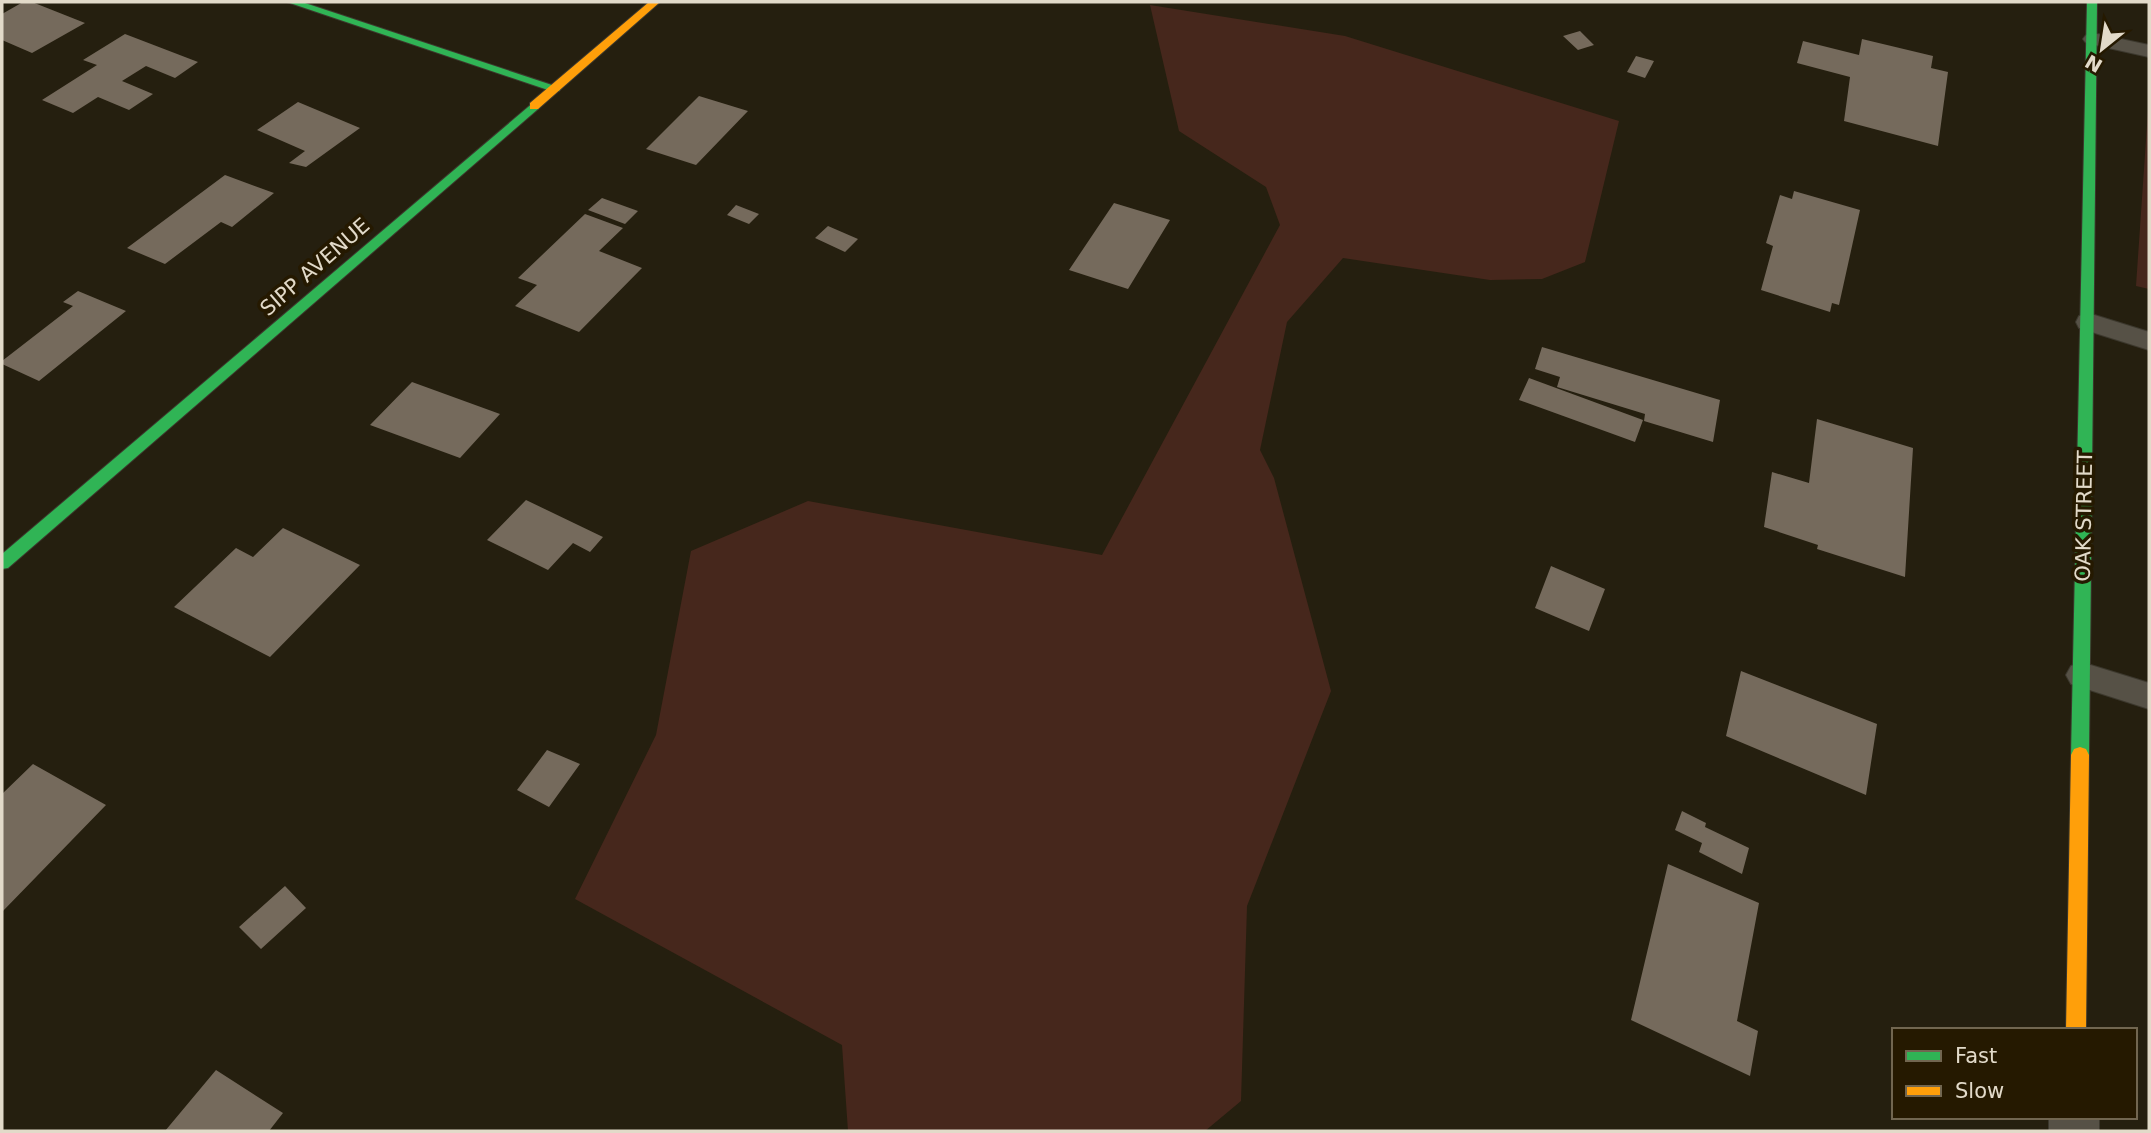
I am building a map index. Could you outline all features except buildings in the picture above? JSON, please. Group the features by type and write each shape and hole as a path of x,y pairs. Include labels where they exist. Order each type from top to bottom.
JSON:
{"street":[{"path":"292,2 555,88"},
{"name":"SIPP AVENUE","path":"2,563 655,2"},
{"name":"OAK STREET","path":"2076,1028 2092,2"}],"lane":[{"path":"2093,39 2149,51"},
{"path":"2088,322 2149,341"},
{"path":"2081,674 2149,696"}],"shaded area":[{"path":"1150,5 1345,36 1619,121 1585,262 1542,279 1490,280 1343,258 1287,322 1260,450 1274,478 1331,691 1247,906 1241,1101 1205,1131 848,1131 842,1045 575,899 656,735 691,551 808,501 1102,555 1280,225 1266,187 1179,131"},
{"path":"2149,96 2149,289 2136,286"}],"traffic: fast":[{"path":"292,2 555,88"},
{"path":"2080,755 2092,2"},
{"path":"2,563 534,106"}],"traffic: slow":[{"path":"534,106 655,2"},
{"path":"2076,1028 2080,755"}]}
